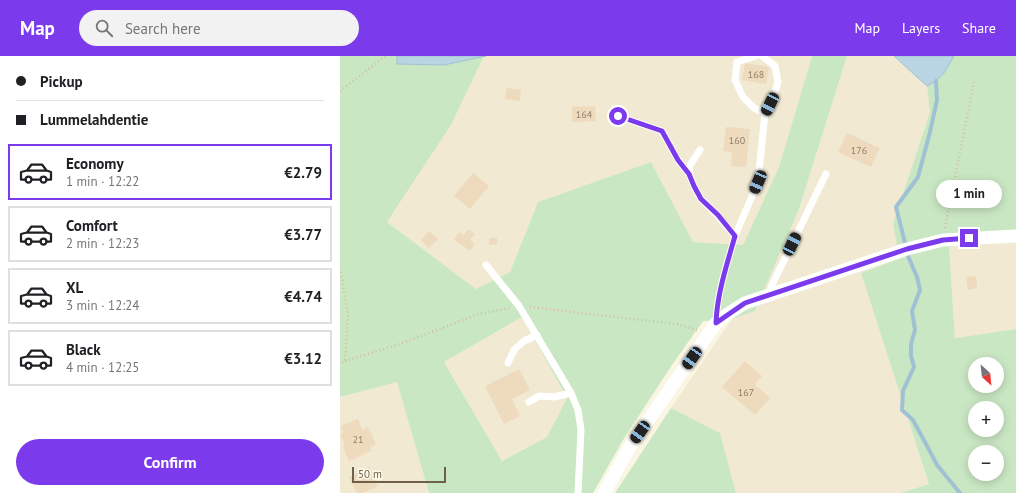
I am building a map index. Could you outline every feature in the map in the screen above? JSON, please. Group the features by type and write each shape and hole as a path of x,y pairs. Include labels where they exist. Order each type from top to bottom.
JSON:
{"street":[{"path":"604,493 631,445 713,328 745,303 907,249 943,240 1016,236"}],"lane":[{"path":"756,56 737,62 735,80 743,97 754,108 765,113"},
{"path":"713,328 726,264 735,236 758,182 765,113 778,82 775,66 762,56"},
{"path":"618,116 662,131 678,160 689,174 701,199 718,215 735,236"},
{"path":"689,174 690,165 700,150"},
{"path":"771,295 771,287 826,174"},
{"path":"486,265 519,306 571,393 578,410 581,430 578,493"},
{"path":"508,363 514,350 524,341 537,335"},
{"path":"529,402 539,396 554,397 571,393"}],"path":[{"path":"340,91 386,56"},
{"path":"943,240 974,82"},
{"path":"340,268 348,315 345,361"},
{"path":"340,364 345,361 397,345 479,314 519,306 713,328"}],"shaded area":[{"path":"484,56 812,56 779,167 743,245 693,242 651,162 538,202 510,272 476,289 387,222 451,125"},
{"path":"847,56 894,56 927,86 930,112 893,224 904,257 861,273 929,484 900,493 736,493 720,433 671,408 732,319 755,311 799,209"},
{"path":"1016,240 1016,329 955,338 949,246"},
{"path":"522,317 567,398 547,437 502,461 444,362"},
{"path":"397,382 429,493 340,493 340,397"}],"green space":[{"path":"340,56 397,56 397,64 444,65 484,56 451,125 387,222 476,289 510,272 538,202 651,162 693,242 743,245 779,167 812,56 847,56 799,209 755,311 732,319 703,321 623,440 593,493 429,493 397,382 340,397","holes":["522,317 567,398 547,437 502,461 444,362"]},
{"path":"954,56 1016,56 1016,240 949,246 955,338 1016,329 1016,493 900,493 929,484 861,273 904,257 898,249 893,224 930,112 927,86 940,77"},
{"path":"671,408 720,433 736,493 615,493"}],"water":[{"path":"397,56 486,56 444,65 397,64"},
{"path":"894,56 954,56 944,73 936,81 927,86"}],"building":[{"path":"745,63 769,67 766,84 742,80"},
{"path":"507,88 521,90 520,101 505,99"},
{"path":"595,106 596,121 572,122 572,107"},
{"path":"726,127 750,129 746,167 731,166 732,152 723,151"},
{"path":"847,133 880,148 871,167 838,152"},
{"path":"473,173 489,186 470,209 454,196"},
{"path":"468,229 475,234 470,240 475,244 470,251 454,240 459,232 464,235"},
{"path":"429,231 438,239 429,248 421,240"},
{"path":"489,238 497,238 497,245 489,245"},
{"path":"976,276 977,288 968,290 966,277"},
{"path":"745,361 762,376 755,384 770,398 755,415 722,387"},
{"path":"519,369 530,390 512,399 520,416 504,424 485,386"},
{"path":"358,419 362,430 368,427 376,444 370,447 371,451 349,461 343,447 345,446 340,434 343,432 341,426"},
{"path":"369,467 378,486 363,493 357,493 349,477"}],"waterway":[{"path":"905,243 896,207 918,177 937,100 936,81"},
{"path":"908,256 917,277 920,290 912,311 915,330 911,344 911,356 914,367 903,391 902,410 913,420 937,465 960,493"}],"route":[{"path":"618,116 662,131 678,160 689,174 701,199 718,215 735,236 726,264 717,308 716,323 745,303 907,249 943,240 969,238"}]}
